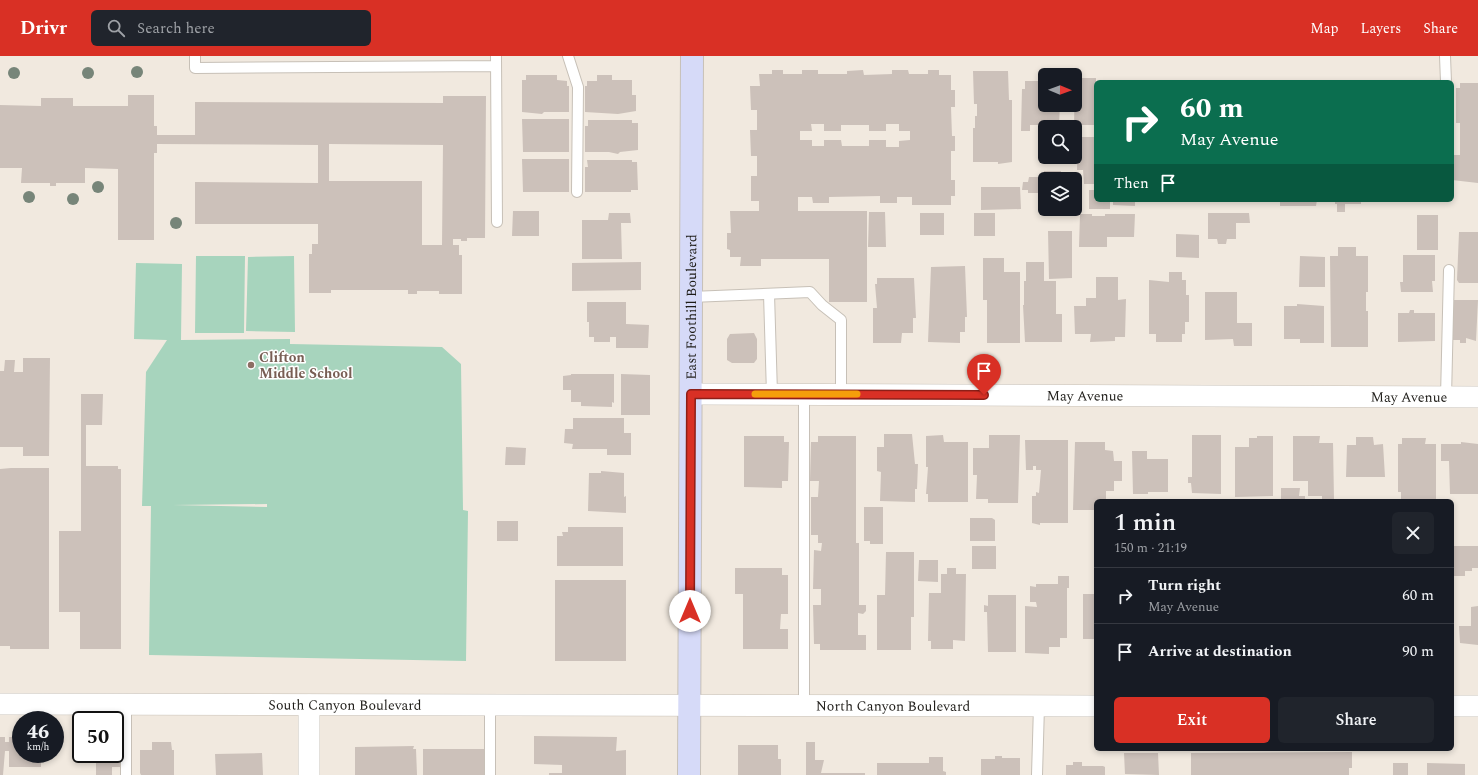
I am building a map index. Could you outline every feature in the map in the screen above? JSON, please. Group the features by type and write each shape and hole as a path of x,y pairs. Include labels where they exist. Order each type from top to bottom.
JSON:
{"main road":[{"name":"East Foothill Boulevard","path":"690,775 692,56"}],"street":[{"name":"May Avenue","path":"691,394 1478,397"},
{"name":"South Canyon Boulevard","path":"0,704 690,705"},
{"path":"309,705 309,775"},
{"name":"North Canyon Boulevard","path":"690,705 1094,706"},
{"path":"1454,706 1478,706"}],"lane":[{"path":"195,56 195,68 496,61 497,222"},
{"path":"568,56 578,87 577,192"},
{"path":"1446,56 1446,80"},
{"path":"1446,397 1449,270"},
{"path":"691,297 810,292 822,305 842,320 841,394"},
{"path":"769,294 772,394"},
{"path":"804,394 804,705"},
{"path":"126,704 126,775"},
{"path":"490,705 490,775"},
{"path":"1037,775 1039,706"}],"green space":[{"path":"196,256 245,256 244,333 195,333"},
{"path":"294,256 295,332 246,331 248,257"},
{"path":"136,263 182,264 181,340 290,339 290,344 442,347 461,364 463,510 468,511 466,661 149,655 151,506 142,506 146,372 167,340 134,339","holes":["267,504 267,507 173,505"]}],"building":[{"path":"772,70 783,70 783,74 802,74 802,70 818,70 818,74 847,74 847,71 863,70 864,75 892,74 892,70 908,70 909,74 928,74 928,70 939,70 939,75 951,75 951,90 955,90 955,107 951,107 952,136 955,136 955,151 951,151 951,180 955,180 955,196 951,196 951,205 912,205 912,197 897,197 897,203 880,203 880,196 829,197 829,203 813,203 812,197 798,197 798,211 867,211 867,302 829,302 829,259 761,259 761,266 740,266 741,257 730,257 730,250 727,249 727,233 731,233 730,211 759,211 759,201 751,201 751,176 757,176 757,156 751,156 750,130 757,130 757,110 751,110 750,86 760,86 759,74 772,74","holes":["811,124 824,124 824,131 841,131 841,125 869,125 869,131 886,131 886,124 899,124 899,131 910,131 910,140 899,141 899,147 886,147 886,140 869,140 869,146 842,146 841,140 824,140 824,146 812,146 812,140 800,140 800,131 812,131"]},
{"path":"973,71 1008,71 1009,100 1012,100 1012,162 998,164 998,162 973,162 973,128 975,128 975,116 977,116 977,104 974,104"},
{"path":"526,75 557,75 557,80 567,81 567,86 569,86 569,112 544,112 542,114 522,112 522,80 526,80"},
{"path":"597,75 612,75 612,80 632,80 632,95 636,95 636,111 618,114 585,112 585,86 587,86 587,81 597,81"},
{"path":"1082,78 1096,78 1096,80 1094,80 1094,125 1082,125 1082,120 1074,120 1074,112 1082,112"},
{"path":"1025,81 1038,81 1038,112 1060,112 1059,120 1038,120 1038,125 1030,125 1030,131 1021,131 1022,89 1025,89"},
{"path":"1460,83 1478,83 1478,183 1454,180 1454,155 1460,155 1460,123 1456,123 1456,88 1460,88"},
{"path":"128,95 154,95 154,126 157,126 157,135 195,135 195,102 443,103 443,96 486,96 485,238 467,238 467,241 453,239 453,245 459,245 459,255 462,255 462,294 439,294 439,291 417,291 417,294 408,294 408,290 331,290 331,293 309,293 309,254 312,254 312,244 318,244 318,224 195,224 195,182 318,183 318,145 157,144 157,153 154,153 154,240 118,240 118,169 85,168 85,183 56,183 56,186 50,186 50,183 21,183 22,168 0,168 0,105 41,106 41,98 73,98 73,106 128,106","holes":["329,144 443,145 442,245 422,245 422,181 329,181"]},
{"path":"522,119 569,119 569,152 523,152"},
{"path":"588,120 632,120 632,123 638,123 638,150 620,152 618,154 609,152 585,152 585,126 588,126"},
{"path":"1082,137 1094,137 1094,184 1084,184 1083,170 1077,170 1077,164 1082,164"},
{"path":"522,159 569,159 569,192 523,192"},
{"path":"587,160 632,160 632,162 637,162 638,190 631,190 631,192 585,192 585,167 588,167"},
{"path":"1044,171 1061,171 1061,172"},
{"path":"1029,177 1038,177 1038,193 1028,193 1028,190 1022,190 1023,182 1028,182"},
{"path":"981,187 1020,187 1021,209 981,210"},
{"path":"1089,190 1094,190 1094,202 1110,202 1110,209 1089,209"},
{"path":"1113,202 1135,202 1135,206 1113,205"},
{"path":"1280,202 1317,202 1316,206 1280,206"},
{"path":"1335,202 1361,202 1361,204 1345,204 1345,212 1337,212 1337,204 1335,204"},
{"path":"513,211 539,211 539,236 512,236"},
{"path":"869,212 885,212 886,247 868,247"},
{"path":"609,213 630,213 631,223 621,223 622,259 582,259 582,220 608,220"},
{"path":"920,213 944,213 944,235 920,235"},
{"path":"974,213 995,213 995,236 974,236"},
{"path":"1208,213 1249,213 1250,223 1236,223 1236,239 1227,239 1226,244 1218,244 1217,239 1208,239"},
{"path":"1082,214 1105,216 1105,214 1135,214 1134,237 1107,237 1107,247 1079,247 1080,216 1082,216"},
{"path":"1417,215 1438,215 1438,250 1417,250"},
{"path":"1048,231 1072,231 1072,278 1049,279"},
{"path":"1459,232 1478,232 1478,283 1459,283 1457,280"},
{"path":"1176,234 1199,235 1199,258 1176,257"},
{"path":"1338,247 1356,247 1356,256 1368,256 1368,292 1366,292 1366,311 1368,311 1368,347 1331,347 1330,256 1338,256"},
{"path":"1403,255 1435,255 1435,281 1432,281 1433,292 1401,292 1400,282 1403,282"},
{"path":"1300,256 1325,257 1325,287 1299,287"},
{"path":"983,258 1004,258 1004,272 1020,272 1020,343 987,343 987,300 983,300"},
{"path":"641,262 641,290 572,291 572,263"},
{"path":"1026,262 1044,262 1044,281 1056,281 1056,314 1062,314 1062,342 1025,342 1023,305 1024,281 1026,281"},
{"path":"965,266 967,317 965,317 965,332 960,332 960,343 928,342 931,267"},
{"path":"1169,272 1182,272 1182,280 1186,280 1186,295 1189,295 1189,322 1185,322 1185,334 1182,334 1182,342 1156,342 1156,334 1149,334 1149,280 1169,282"},
{"path":"1096,277 1118,277 1118,300 1126,299 1125,337 1115,337 1115,341 1090,342 1091,334 1075,334 1074,306 1086,306 1086,298 1096,298"},
{"path":"877,278 914,278 916,318 913,318 913,333 902,333 901,343 873,343 873,308 877,308 875,284 877,284"},
{"path":"1205,292 1237,292 1237,323 1252,323 1252,346 1234,346 1233,339 1205,340"},
{"path":"1451,300 1478,300 1476,341 1466,338 1466,343 1460,343 1460,340 1451,340"},
{"path":"587,302 626,302 626,324 649,325 648,348 616,348 616,337 610,337 610,342 594,342 594,337 589,337"},
{"path":"1297,304 1324,306 1324,343 1300,343 1300,339 1284,339 1284,306 1297,306"},
{"path":"1410,310 1414,310 1414,313 1435,313 1435,341 1398,342 1398,313 1409,313"},
{"path":"754,333 757,339 757,359 754,363 732,363 727,360 727,339 730,334"},
{"path":"23,358 50,358 49,456 23,456 23,447 0,447 0,371 4,371 5,360 15,360 14,372 23,372"},
{"path":"571,374 614,374 614,403 612,402 612,407 581,406 581,402 571,402 571,390 563,390 563,376"},
{"path":"621,374 650,375 650,415 621,415"},
{"path":"81,394 103,394 102,425 86,425 86,466 118,466 118,469 121,469 121,649 80,649 80,612 59,612 59,531 81,531"},
{"path":"573,418 624,418 624,433 631,433 631,455 607,455 607,449 572,449 573,444 564,443 565,429 573,429"},
{"path":"884,434 912,434 915,464 918,464 915,502 880,501 881,472 877,471 877,447 884,447"},
{"path":"943,435 944,442 968,442 968,502 928,502 928,494 926,494 928,467 926,467 926,436"},
{"path":"989,435 1020,435 1018,503 988,503 988,499 976,499 977,475 973,475 973,448 989,448"},
{"path":"1192,435 1221,435 1221,494 1192,493 1191,483 1188,483 1188,477 1192,477"},
{"path":"744,436 784,436 784,442 789,442 788,481 782,481 782,488 744,487"},
{"path":"818,436 856,436 856,543 859,543 859,605 866,605 866,611 863,614 858,613 858,635 866,635 866,650 820,650 820,644 814,644 813,605 821,605 821,589 813,589 814,550 821,551 822,543 818,543 818,535 811,535 811,497 818,497 819,481 810,481 811,442 818,442"},
{"path":"1257,436 1273,436 1273,496 1235,497 1235,447 1249,447 1249,438 1257,438"},
{"path":"1293,436 1320,436 1319,443 1333,443 1334,499 1322,499 1322,496 1308,496 1308,481 1293,481"},
{"path":"1356,437 1373,437 1374,445 1383,444 1385,477 1346,477 1347,445 1356,445"},
{"path":"1402,438 1426,438 1425,444 1436,444 1436,499 1401,499 1401,492 1398,492 1398,444 1402,444"},
{"path":"1025,440 1068,440 1068,523 1040,523 1040,525 1032,523 1032,496 1036,496 1036,492 1039,493 1041,470 1036,470 1036,466 1033,466 1033,470 1026,470"},
{"path":"1075,442 1105,442 1105,450 1113,451 1114,461 1122,461 1122,481 1114,481 1114,491 1106,491 1106,499 1094,499 1094,510 1073,510"},
{"path":"1461,442 1478,444 1478,494 1450,494 1449,461 1441,461 1441,444 1461,444"},
{"path":"506,447 526,448 525,465 505,465"},
{"path":"1132,451 1147,451 1147,459 1168,459 1168,492 1133,494"},
{"path":"49,468 49,649 10,649 10,646 0,646 0,469"},
{"path":"601,471 624,473 626,513 588,511 589,473 601,473"},
{"path":"1281,488 1300,488 1299,496 1305,496 1305,499 1281,499"},
{"path":"864,507 883,507 883,544 870,544 870,541 864,541"},
{"path":"970,518 992,518 995,520 995,541 970,541"},
{"path":"497,521 518,521 518,541 497,541"},
{"path":"568,527 623,527 623,566 557,566 557,536 563,536 562,532 568,532"},
{"path":"972,546 996,546 996,569 972,569"},
{"path":"1454,546 1478,546 1478,568 1472,568 1472,571 1465,571 1465,576 1454,576"},
{"path":"886,552 914,552 914,617 911,617 911,650 877,650 877,595 885,595"},
{"path":"919,560 938,560 938,582 918,581"},
{"path":"735,568 782,568 782,575 788,575 788,614 781,614 780,629 788,629 788,649 743,649 743,594 735,594"},
{"path":"947,568 956,568 956,574 966,574 965,641 953,640 953,649 931,649 931,641 928,641 929,593 941,593 941,574 947,574"},
{"path":"1058,576 1069,576 1069,588 1067,588 1067,638 1060,638 1060,647 1049,647 1049,654 1025,653 1025,606 1037,607 1036,602 1030,602 1030,586 1036,587 1036,584 1058,584"},
{"path":"555,580 626,580 626,661 555,661"},
{"path":"1083,594 1094,594 1094,639 1083,639"},
{"path":"988,595 1016,595 1016,652 988,652 987,612 984,612 984,605 988,606"},
{"path":"1478,606 1478,645 1460,643 1459,626 1471,626 1471,607"},
{"path":"534,736 617,737 616,751 626,750 626,775 549,775 549,773 562,773 562,765 534,764"},
{"path":"0,737 5,737 5,742 9,742 9,737 12,737 12,763 41,763 41,767 9,767 9,751 5,751 3,775 0,775"},
{"path":"152,742 171,742 172,750 174,750 174,775 141,775 140,750 152,750"},
{"path":"806,742 815,742 815,760 824,760 821,773 865,773 865,775 806,775"},
{"path":"738,745 778,745 778,759 781,759 781,775 738,775"},
{"path":"414,746 413,749 416,749 417,775 355,775 355,747"},
{"path":"423,749 488,749 488,775 423,775"},
{"path":"1352,752 1352,768 1349,768 1349,775 1191,775 1191,753"},
{"path":"262,753 263,775 216,775 215,754"},
{"path":"1124,753 1158,753 1159,775 1125,774"},
{"path":"995,756 1002,756 1002,758 1020,758 1020,775 981,775 981,759 995,759"},
{"path":"929,757 943,757 943,771 946,772 946,775 877,775 877,763 929,763"},
{"path":"1073,762 1082,762 1082,766 1103,766 1105,767 1105,775 1066,775 1066,765 1073,765"},
{"path":"96,763 121,763 121,767 112,767 112,775 96,775"},
{"path":"1393,763 1408,763 1408,775 1393,775"},
{"path":"1427,763 1465,764 1465,775 1427,775"}],"slow traffic":[{"path":"755,394 857,394"}],"place":[{"name":"Clifton Middle School","path":"251,365"}],"route":[{"path":"690,611 691,394 984,395"}]}
